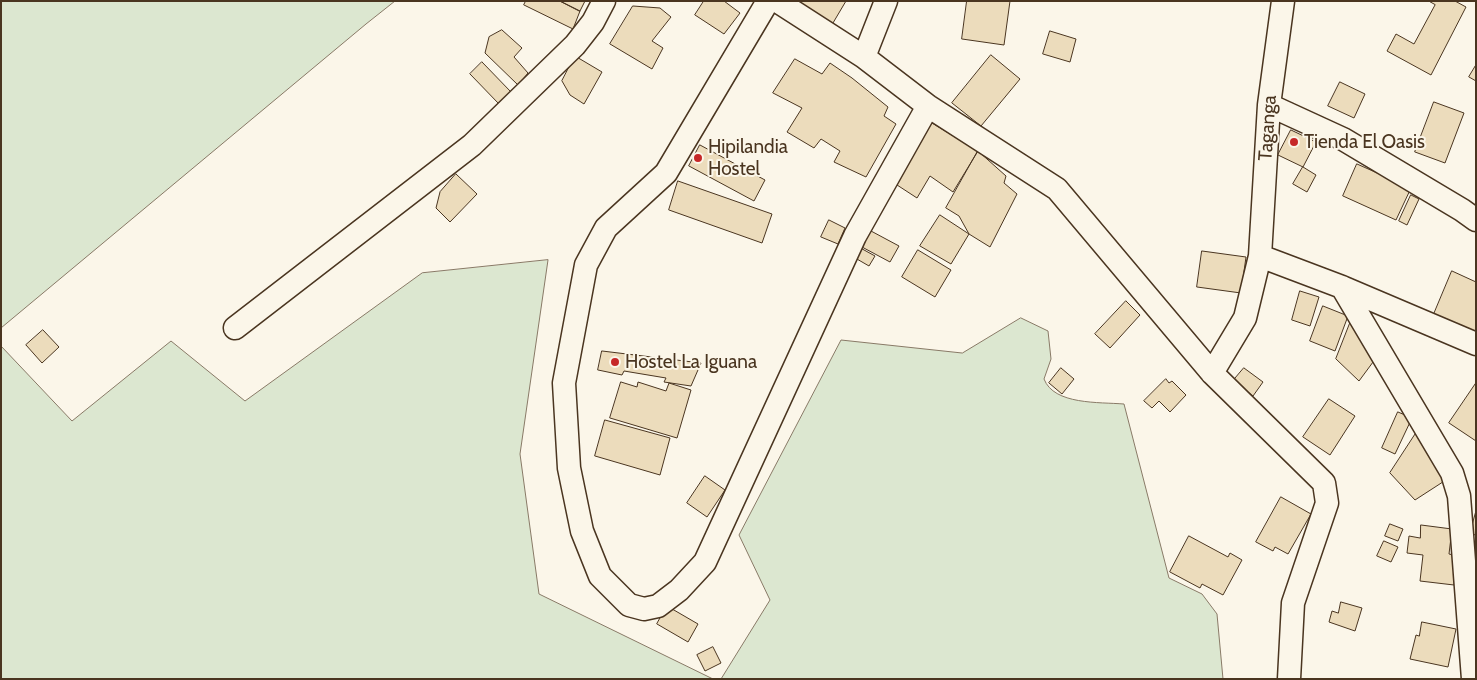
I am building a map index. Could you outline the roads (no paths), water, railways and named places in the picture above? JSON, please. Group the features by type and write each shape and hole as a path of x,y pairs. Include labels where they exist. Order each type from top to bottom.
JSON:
{"street":[{"path":"235,328 472,145 575,45 593,22 604,1"},
{"path":"768,1 666,173 606,228 586,265 564,383 569,468 582,531 600,576 629,605 644,609 658,606 679,590 706,562 855,236 928,106"},
{"path":"777,1 864,57 928,106 1056,189 1212,373 1324,483 1327,503 1293,603 1289,679"},
{"path":"864,57 886,1"},
{"name":"Taganga","path":"1212,373 1245,318 1260,256 1269,105 1283,1"},
{"path":"1269,105 1343,139 1476,220"},
{"path":"1260,256 1342,287 1476,344"},
{"path":"1342,287 1452,473 1459,496 1470,566 1473,679"}],"place":[{"name":"Tienda El Oasis","path":"1294,142"},
{"name":"Hipilandia Hostel","path":"698,158"},
{"name":"Hostel La Iguana","path":"615,362"}]}
